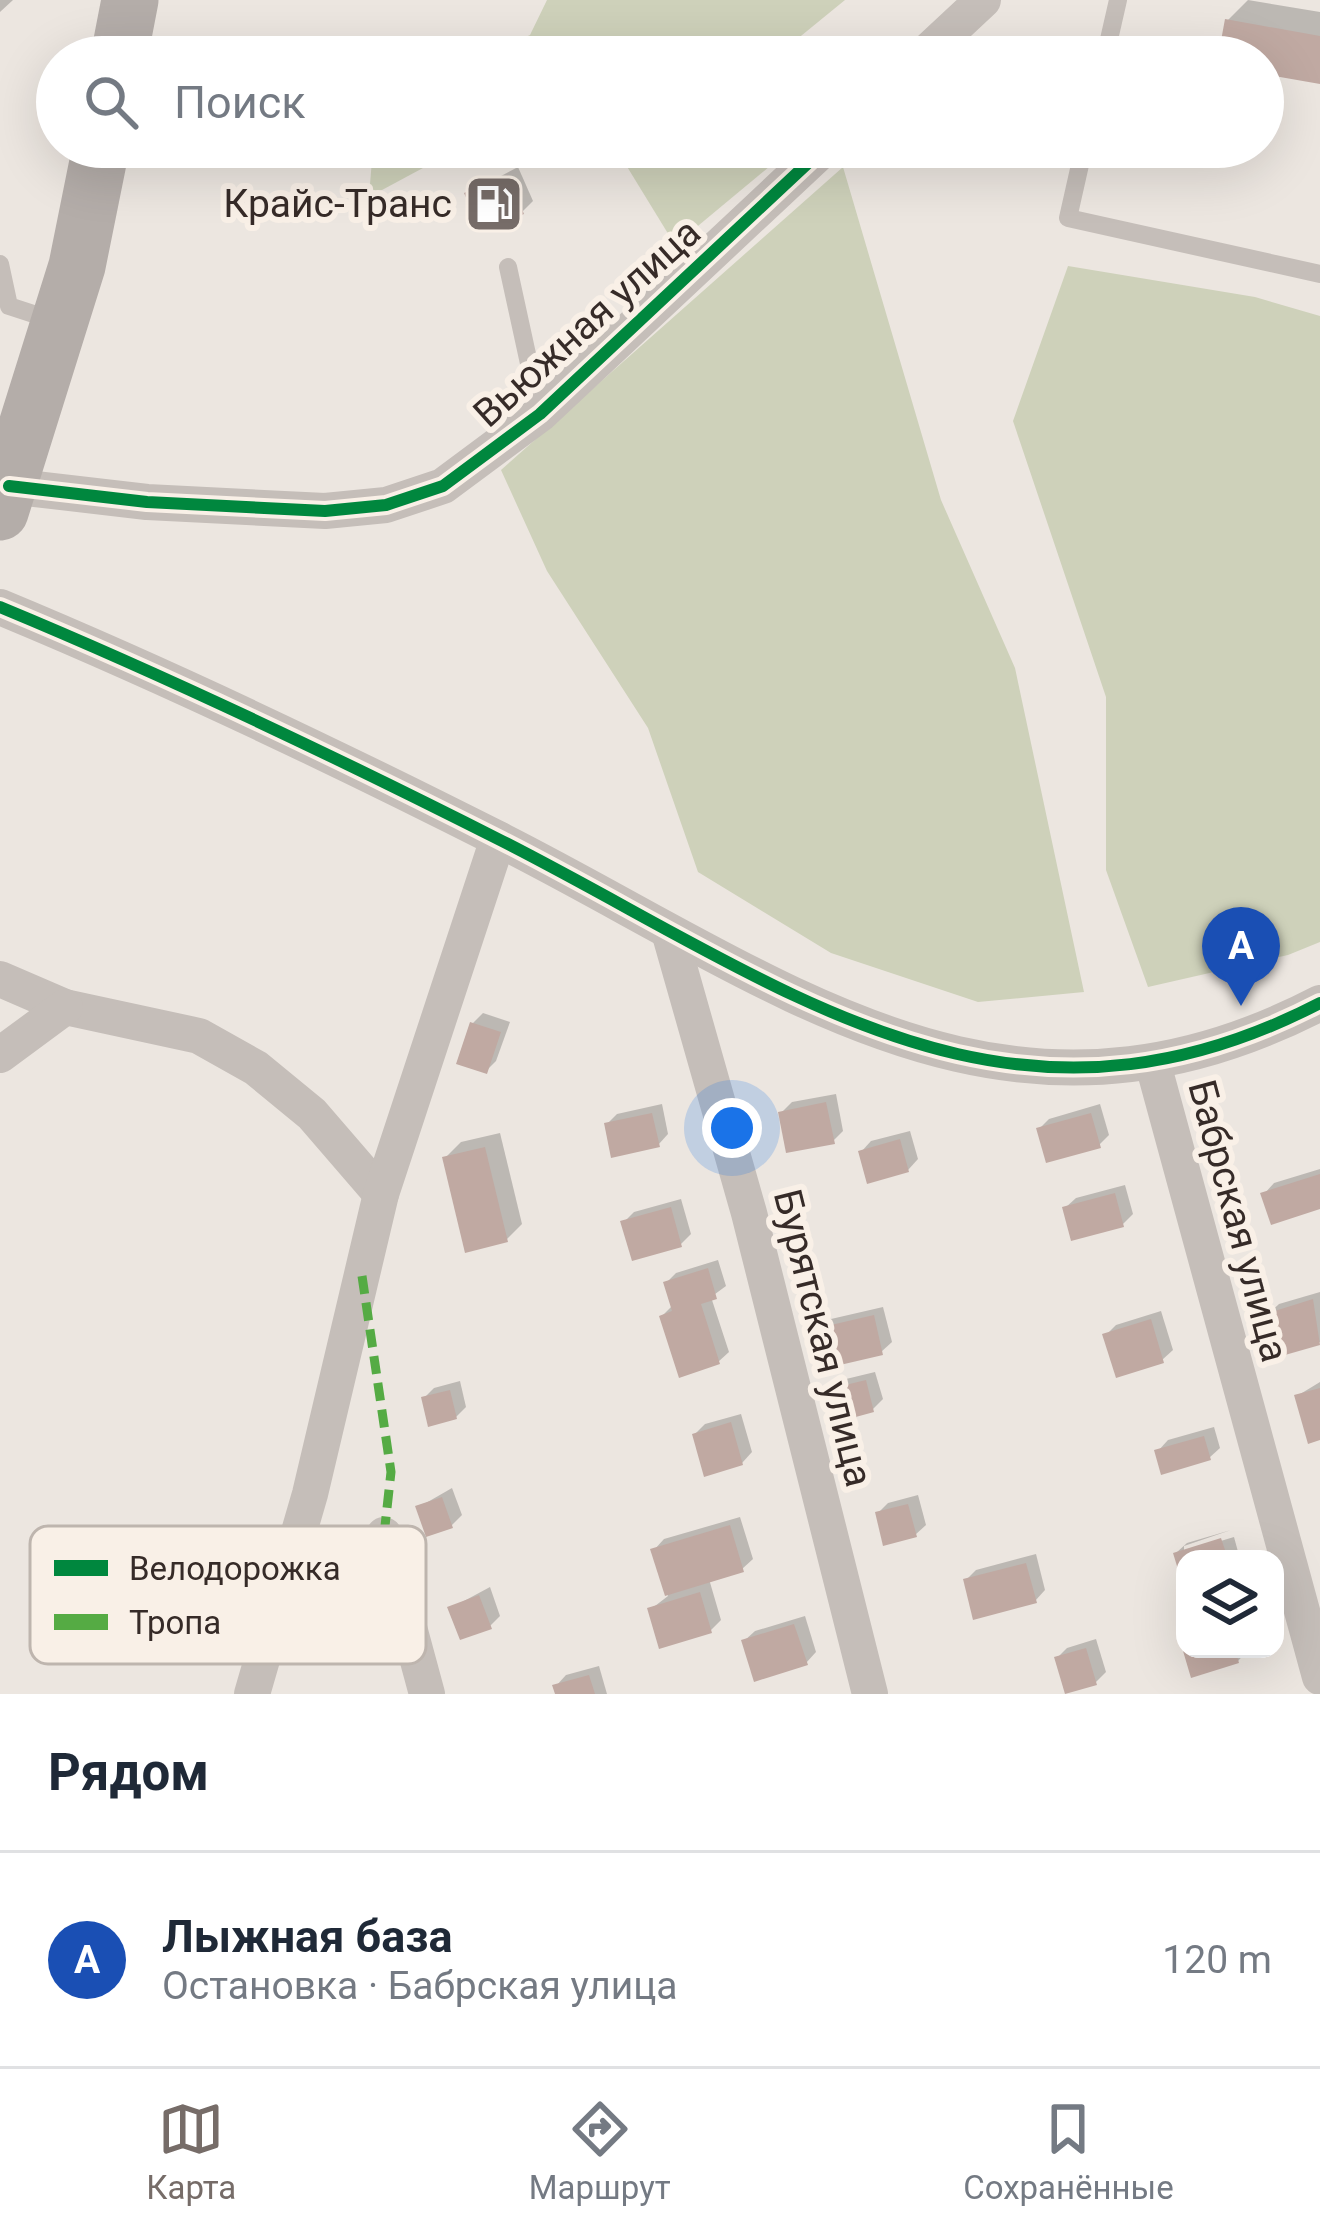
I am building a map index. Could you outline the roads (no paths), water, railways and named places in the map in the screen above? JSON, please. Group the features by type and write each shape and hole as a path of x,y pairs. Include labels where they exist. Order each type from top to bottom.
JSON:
{"main road":[{"path":"123,36 130,0"},
{"path":"4,499 60,323 96,168"}],"street":[{"path":"944,36 983,0"},
{"name":"Вьюжная улица","path":"4,499 325,511 386,505 443,485 540,414 803,168"},
{"path":"0,607 498,839 670,935 911,1046 1039,1068 1153,1064 1320,1003"},
{"path":"301,1526 381,1194 498,839"},
{"name":"Бурятская улица","path":"670,935 749,1213 870,1694"},
{"path":"0,979 65,1007 200,1036 256,1068 312,1114 381,1194"},
{"path":"0,1055 65,1007"},
{"name":"Бабрская улица","path":"1153,1064 1320,1677"},
{"path":"252,1694 261,1664"},
{"path":"419,1664 427,1694"}],"lane":[{"path":"1110,36 1118,0"},
{"path":"1079,168 1068,218 1320,274"},
{"path":"0,264 9,306 60,323"},
{"path":"508,267 540,414"}],"place":[{"name":"Крайс-Транс","path":"494,204"},
{"name":"Лыжная база","path":"1241,1006"}]}
